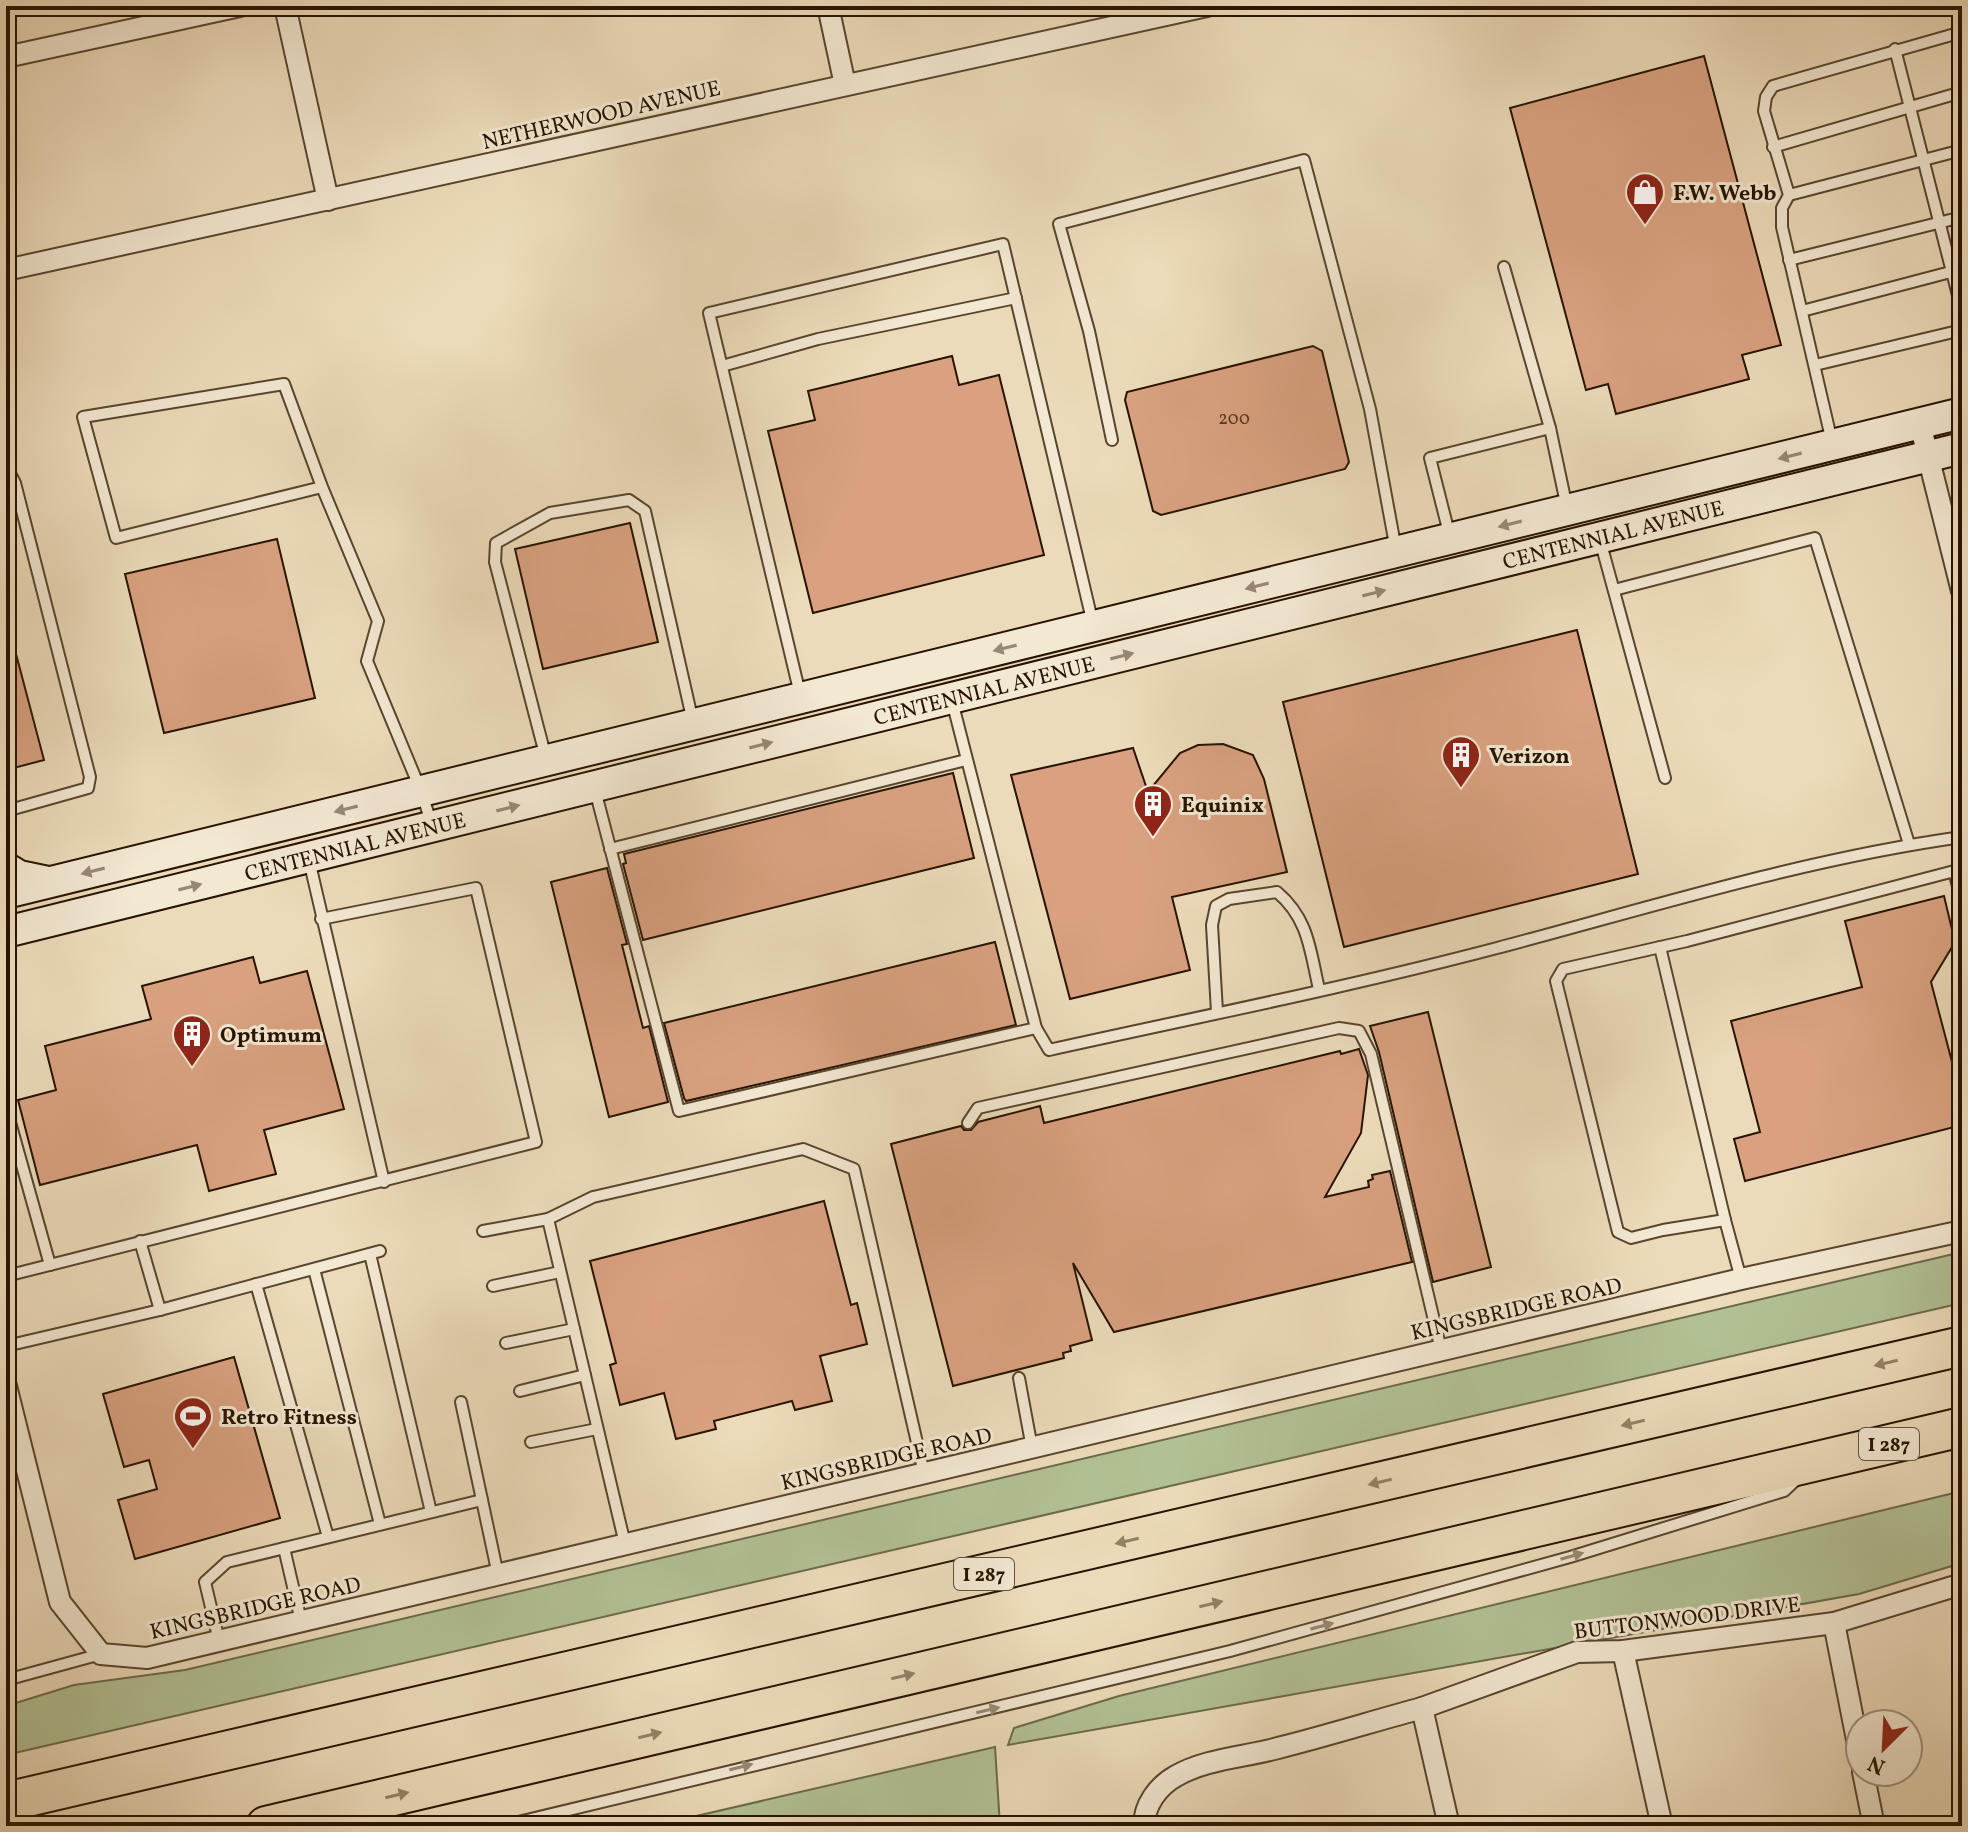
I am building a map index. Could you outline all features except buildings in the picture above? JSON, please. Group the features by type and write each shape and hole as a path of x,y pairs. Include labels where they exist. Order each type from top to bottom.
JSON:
{"highway":[{"name":"I 287","path":"6,1802 1962,1346"},
{"name":"I 287","path":"266,1826 1962,1427"}],"main road":[{"name":"CENTENNIAL AVENUE","path":"6,893 1962,413"},
{"name":"CENTENNIAL AVENUE","path":"6,932 1962,448"},
{"path":"6,868 19,876 48,882"}],"street":[{"path":"6,57 240,6"},
{"path":"285,6 328,200"},
{"path":"828,6 845,85"},
{"name":"NETHERWOOD AVENUE","path":"6,270 1207,6"},
{"path":"1920,424 1962,591"},
{"name":"KINGSBRIDGE ROAD","path":"101,1654 147,1658 1741,1279 1962,1231"},
{"path":"6,1386 60,1602 101,1654"},
{"name":"BUTTONWOOD DRIVE","path":"1144,1826 1149,1802 1174,1777 1192,1769 1422,1708 1577,1652 1623,1651 1834,1623 1962,1584"},
{"path":"1834,1623 1851,1708"},
{"path":"1623,1651 1662,1826"},
{"path":"1422,1708 1449,1826"},
{"path":"1866,1788 1874,1826"}],"lane":[{"path":"1833,445 1782,227 1782,208 1789,195 1764,111 1766,97 1773,86 1962,32"},
{"path":"1895,49 1939,223 1957,271 1962,311"},
{"path":"1773,147 1962,92"},
{"path":"1789,195 1962,150"},
{"path":"1112,440 1089,331 1059,224 1304,160 1370,409 1396,552"},
{"path":"1789,260 1962,217"},
{"path":"801,698 709,313 1003,244 1094,626"},
{"path":"1504,267 1550,428 1567,510"},
{"path":"1802,311 1957,271"},
{"path":"722,366 832,336 1016,298"},
{"path":"1815,365 1962,330"},
{"path":"322,487 116,538 83,417 284,384 322,487 378,621 367,661 433,827"},
{"path":"1451,539 1430,458 1550,428"},
{"path":"6,466 15,483 90,777 88,788 6,811"},
{"path":"547,760 495,562 496,543 550,513 629,500 645,511 694,724"},
{"path":"1600,538 1665,778"},
{"path":"1614,590 1815,538 1909,844"},
{"path":"951,698 1036,1028 1049,1050 1493,949 1794,868 1909,844 1962,837"},
{"path":"610,849 966,760"},
{"path":"594,787 679,1111 1036,1028"},
{"path":"309,857 384,1182"},
{"path":"1725,1220 1631,1238 1618,1232 1556,981 1563,969 1958,870 1962,902"},
{"path":"6,1276 536,1142 476,888 321,919"},
{"path":"1217,1012 1212,925 1216,906 1229,899 1277,892 1294,906 1305,927 1319,989"},
{"path":"1660,947 1741,1279"},
{"path":"968,1123 978,1108 1339,1028 1359,1031 1371,1054 1441,1350"},
{"path":"6,1108 50,1265"},
{"path":"483,1231 548,1219 593,1197 803,1149 854,1169 924,1473"},
{"path":"548,1219 625,1544"},
{"path":"140,1241 160,1310"},
{"path":"6,1346 160,1310 375,1253 431,1512"},
{"path":"314,1269 380,1524"},
{"path":"493,1286 560,1272"},
{"path":"256,1284 328,1537"},
{"path":"506,1343 574,1329"},
{"path":"520,1391 585,1375"},
{"path":"1019,1378 1032,1448"},
{"path":"461,1402 498,1575"},
{"path":"531,1442 597,1429"},
{"path":"502,1826 775,1759 1074,1691 1377,1612 1784,1491 1816,1461"},
{"path":"219,1641 205,1582 227,1562 482,1500"},
{"path":"284,1548 301,1621"},
{"path":"6,1680 101,1654"}],"green space":[{"path":"1962,1252 1962,1303 6,1755 6,1706 74,1685 185,1670"},
{"path":"1962,1491 1962,1563 1859,1594 1008,1745 1014,1728 1119,1696"},
{"path":"995,1747 1000,1826 653,1826"}],"place":[{"name":"F.W. Webb","path":"1645,226"},
{"name":"Verizon","path":"1461,789"},
{"name":"Equinix","path":"1153,838"},
{"name":"Optimum","path":"192,1068"},
{"name":"Retro Fitness","path":"193,1450"}]}
